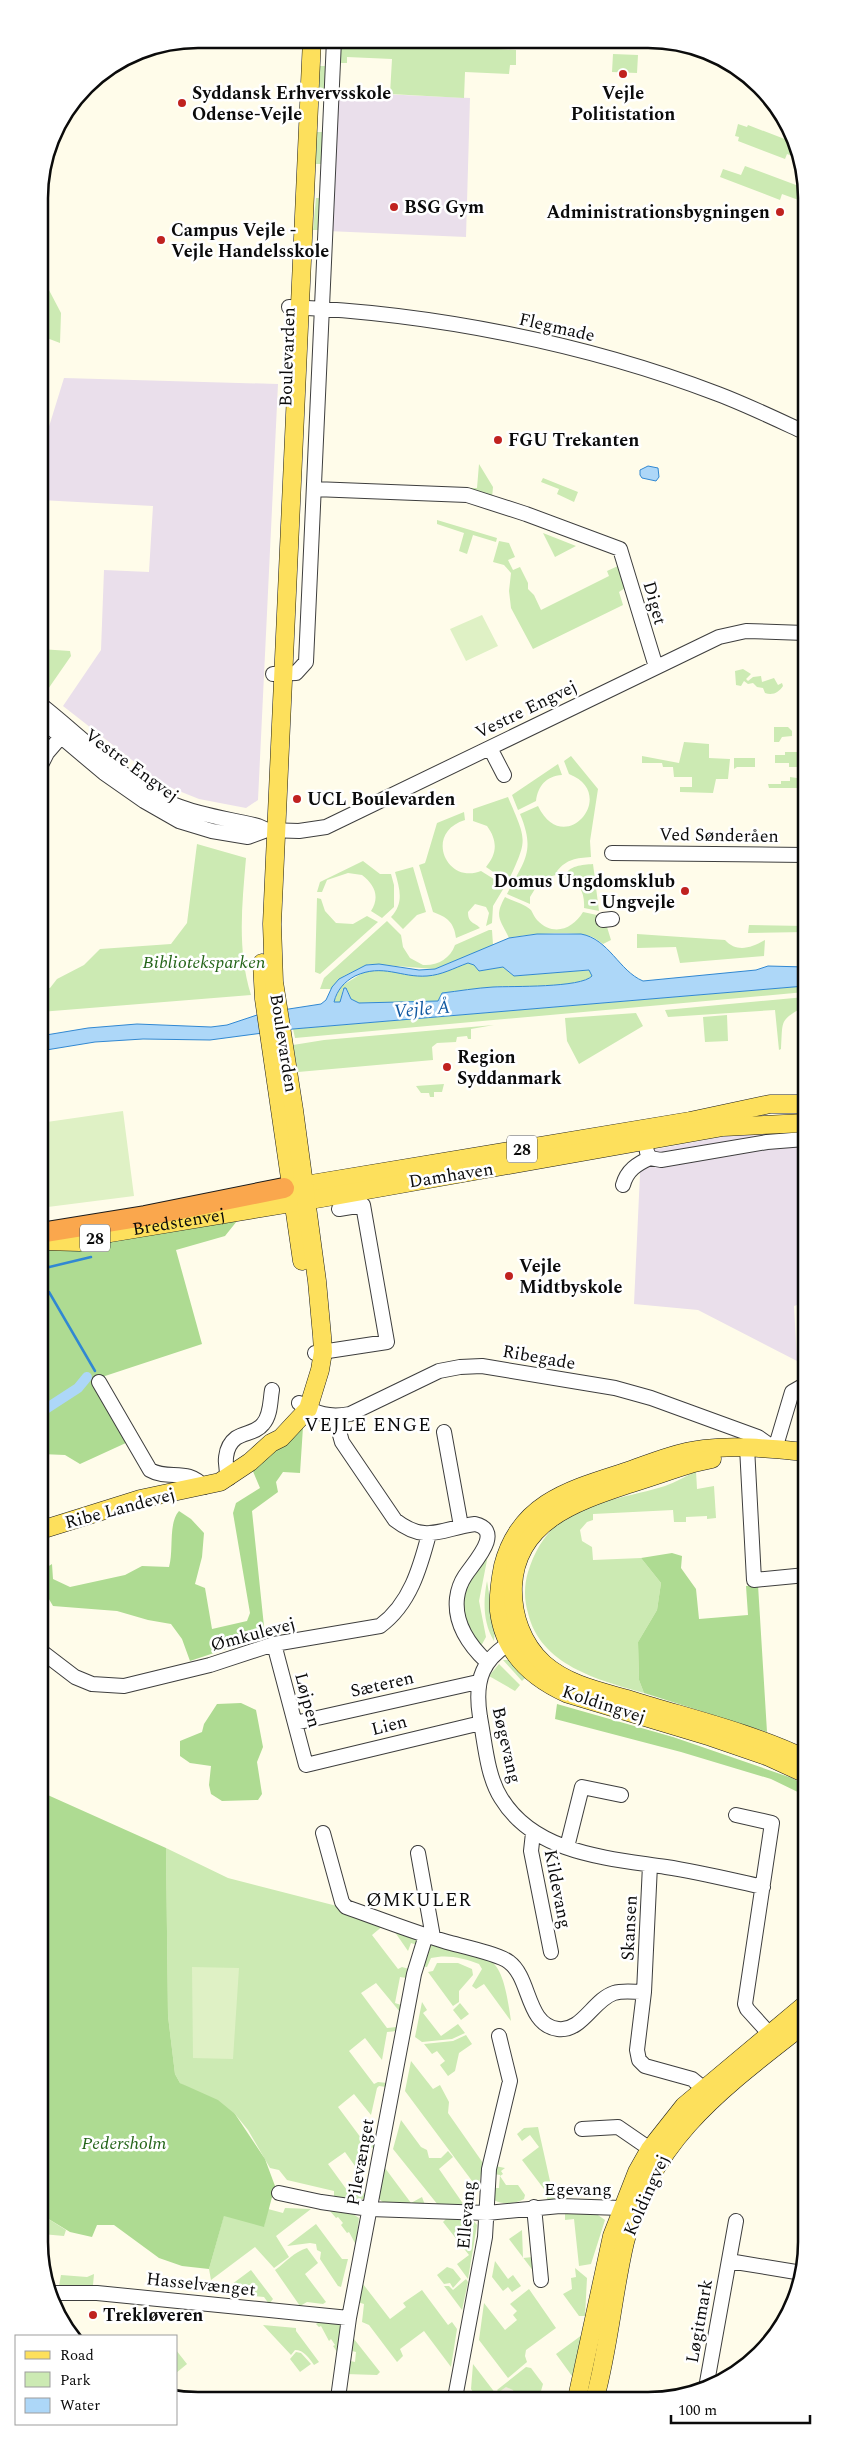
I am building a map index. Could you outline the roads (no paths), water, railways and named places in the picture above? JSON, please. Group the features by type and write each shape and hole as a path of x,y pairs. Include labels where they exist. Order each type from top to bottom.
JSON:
{"highway":[{"name":"Bredstenvej","path":"48,1232 294,1194"}],"main road":[{"name":"Boulevarden","path":"295,308 301,48"},
{"name":"Boulevarden","path":"303,1406 316,1388 319,1352 294,1194 272,1007 262,962 272,831 295,308 311,48"},
{"name":"Damhaven","path":"644,1135 770,1104 798,1104"},
{"path":"723,1126 774,1115 798,1113"},
{"name":"Damhaven","path":"294,1194 644,1135 723,1126 798,1123"},
{"name":"Bredstenvej","path":"48,1241 80,1242 110,1233 294,1194"},
{"name":"Ribe Landevej","path":"48,1528 140,1499 204,1487 229,1478 270,1443 281,1438 303,1406"},
{"name":"Koldingvej","path":"798,1460 704,1449 671,1456 581,1486 540,1507 512,1540 500,1578 499,1604 500,1619 516,1639 544,1663 571,1681 755,1738 798,1756"},
{"name":"Koldingvej","path":"747,1453 775,1449 798,1451"},
{"name":"Koldingvej","path":"516,1639 529,1670 551,1687 568,1694 711,1737 769,1757 798,1770"},
{"name":"Koldingvej","path":"596,2392 626,2240 639,2203 656,2168 672,2141 689,2120 798,2013"},
{"name":"Koldingvej","path":"578,2392 605,2263 621,2208 650,2149 684,2106 703,2088 774,2038 798,2026"}],"street":[{"name":"Boulevarden","path":"278,674 296,674 306,662 334,48"},
{"name":"Flegmade","path":"295,308 386,315 463,327 570,348 615,360 716,393 798,429"},
{"name":"Diget","path":"314,489 467,495 526,514 620,549 656,667"},
{"name":"Vestre Engvej","path":"48,723 129,778 166,800 196,813 249,823 272,831 312,830 326,827 730,633 746,631 798,633"},
{"name":"Vestre Engvej","path":"48,713 65,733"},
{"path":"48,752 65,733"},
{"path":"490,748 504,775"},
{"name":"Ved Sønderåen","path":"612,853 798,855"},
{"path":"644,1135 650,1158"},
{"path":"623,1185 625,1178 634,1166 650,1158 661,1160 798,1139"},
{"path":"319,1352 388,1342 363,1205 339,1209"},
{"name":"Ribegade","path":"335,1417 350,1414 439,1371 460,1367 482,1366 615,1388 651,1398 758,1437 775,1449"},
{"path":"99,1382 150,1470 157,1474 196,1478 204,1487"},
{"path":"775,1449 792,1392 798,1389"},
{"path":"229,1478 226,1460 231,1444 237,1438 258,1429 265,1422 272,1390"},
{"path":"303,1406 324,1416 335,1417 342,1442 395,1520 407,1529 429,1534 461,1526 481,1525 487,1534 485,1547 465,1576 457,1599 459,1620 465,1638 487,1662"},
{"path":"444,1432 461,1526"},
{"path":"747,1453 754,1580 798,1576"},
{"name":"Ømkulevej","path":"48,1656 75,1677 92,1684 124,1686 210,1665 274,1644 380,1626 390,1619 410,1590 418,1574 429,1534"},
{"name":"Bøgevang","path":"516,1639 487,1662 478,1682 481,1723 492,1776 500,1797 515,1818 533,1833 567,1847 600,1857 763,1887"},
{"name":"Løjpen","path":"274,1644 306,1765"},
{"name":"Sæteren","path":"295,1723 478,1682"},
{"name":"Lien","path":"306,1765 481,1723"},
{"path":"567,1847 582,1787 621,1795"},
{"path":"736,1815 772,1823 745,2004 747,2009 774,2038"},
{"path":"323,1832 342,1902 346,1907 429,1936 507,1960 518,1970 538,2018 546,2026 558,2029 569,2028 579,2022 603,1999 614,1993 624,1991 644,1992"},
{"name":"Kildevang","path":"533,1833 531,1851 551,1952"},
{"path":"418,1853 429,1936"},
{"name":"Skansen","path":"650,1865 644,1992 637,2050 640,2060 645,2066 692,2079 703,2088"},
{"name":"Pilevænget","path":"339,2392 349,2318 414,1974 429,1936"},
{"name":"Ellevang","path":"456,2392 478,2274 487,2213 489,2170 510,2081 499,2036"},
{"name":"Koldingvej","path":"582,2129 618,2127 650,2149"},
{"name":"Egevang","path":"279,2193 321,2202 370,2209 487,2213 534,2207 580,2205 621,2208"},
{"name":"Egevang","path":"534,2207 542,2280"},
{"name":"Løgitmark","path":"707,2380 736,2221"},
{"name":"Løgitmark","path":"729,2260 796,2272"},
{"name":"Hasselvænget","path":"57,2293 97,2292 349,2318"}],"water":[{"path":"648,466 658,468 659,477 656,481 642,478 640,475 640,470"},
{"name":"Vejle Å","path":"537,934 581,934 591,937 607,948 627,970 643,981 756,970 768,966 798,967 798,987 293,1029 210,1040 143,1039 95,1042 48,1050 48,1035 88,1028 137,1024 211,1027 227,1025 263,1013 321,1004 326,1000 332,987 339,979 366,965 379,964 419,970 435,969 509,938","holes":["468,963 474,965 479,971 503,967 514,976 589,970 592,976 575,983 493,987 442,993 438,1001 359,1003 351,999 346,988 344,988 340,1002 334,1002 344,984 365,972 383,971 427,976 443,973"]}],"waterway":[{"path":"48,1267 91,1257"},
{"path":"49,1292 95,1371"},
{"path":"48,1407 78,1388 87,1377"}],"place":[{"name":"Vejle Politistation","path":"623,74"},
{"name":"Syddansk Erhvervsskole Odense-Vejle","path":"182,103"},
{"name":"BSG Gym","path":"394,207"},
{"name":"Administrationsbygningen","path":"780,212"},
{"name":"Campus Vejle - Vejle Handelsskole","path":"161,240"},
{"name":"FGU Trekanten","path":"498,440"},
{"name":"UCL Boulevarden","path":"297,799"},
{"name":"Domus Ungdomsklub - Ungvejle","path":"685,891"},
{"name":"Region Syddanmark","path":"447,1067"},
{"name":"Vejle Midtbyskole","path":"509,1276"},
{"name":"Trekløveren","path":"93,2315"}],"district":[{"name":"VEJLE ENGE","path":"368,1424"},
{"name":"ØMKULER","path":"419,1899"}],"park label":[{"name":"Biblioteksparken","path":"204,962"},
{"name":"Pedersholm","path":"124,2143"}]}
